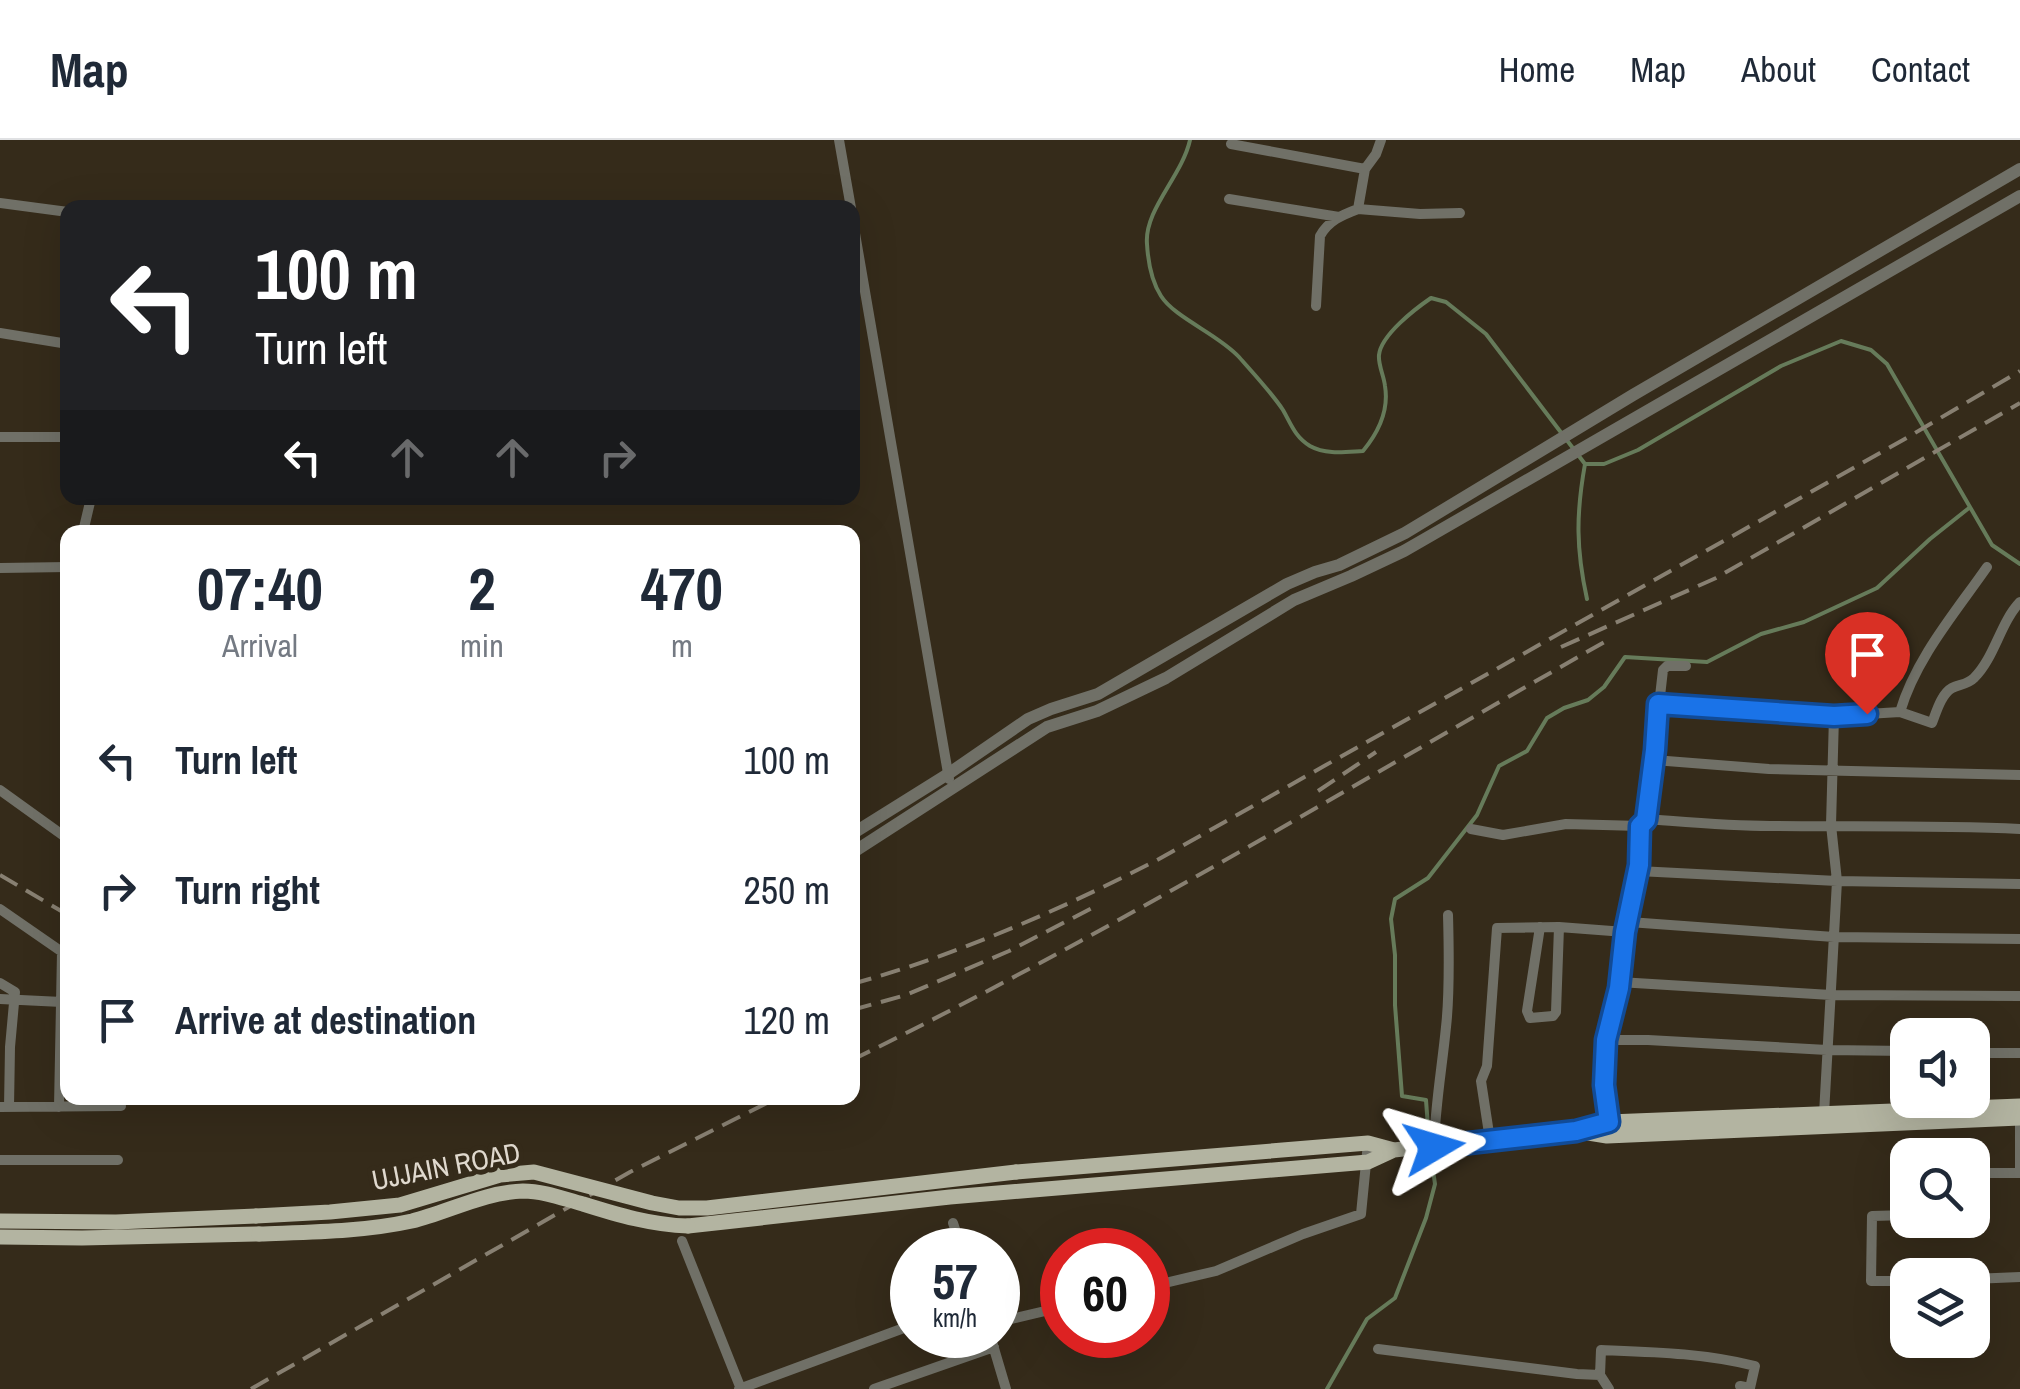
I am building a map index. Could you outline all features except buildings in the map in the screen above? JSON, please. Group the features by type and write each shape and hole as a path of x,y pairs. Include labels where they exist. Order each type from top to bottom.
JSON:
{"main road":[{"path":"0,1237 258,1234 383,1227 512,1191 541,1193 632,1218 688,1226 950,1197 1368,1162 1401,1150 1576,1131 1609,1122 2020,1106"},
{"path":"1576,1131 1608,1136 2020,1118"},
{"name":"UJJAIN ROAD","path":"0,1220 116,1222 330,1212 400,1205 500,1175 534,1172 678,1208 707,1208 1016,1172 1368,1144 1401,1150"},
{"path":"42,1220 42,1237"}],"street":[{"path":"840,140 850,200"},
{"path":"1358,209 1365,169 1381,140"},
{"path":"1231,144 1365,169"},
{"path":"860,829 1028,719 1098,694 1286,584 1339,565 1405,533 2020,169"},
{"path":"860,848 1047,727 1097,711 1166,678 1294,600 1404,551 2020,196"},
{"path":"1229,199 1339,216"},
{"path":"0,203 60,211"},
{"path":"1316,306 1318,243 1323,230 1339,216 1358,209 1460,213"},
{"path":"860,262 951,790"},
{"path":"0,333 60,343"},
{"path":"0,437 60,437"},
{"path":"0,568 60,567"},
{"path":"1900,712 1918,666 1987,567"},
{"path":"1658,704 1834,716 1900,712 1932,723 1944,696 1975,677 2020,602"},
{"path":"1609,1122 1604,1085 1606,1040 1638,871 1663,670 1668,666 1686,666"},
{"path":"1824,1114 1837,881 1832,825 1834,716"},
{"path":"1654,760 1769,769 2020,775"},
{"path":"0,790 60,833"},
{"path":"1471,828 1503,835 1566,824 1643,823 2020,829"},
{"path":"1638,871 1837,881 2020,884"},
{"path":"0,909 60,951"},
{"path":"1434,1147 1446,1024 1448,916"},
{"path":"1540,927 1527,1011 1530,1018 1553,1016 1556,1012 1559,926"},
{"path":"1490,1140 1481,1081 1487,1066 1497,928 1627,927 2020,939"},
{"path":"1620,982 1831,995 2020,996"},
{"path":"0,983 14,992 5,1047 5,1107 120,1106"},
{"path":"0,999 60,1002"},
{"path":"1606,1040 1890,1051"},
{"path":"1990,1052 2020,1053"},
{"path":"59,1107 60,1072"},
{"path":"1990,1173 2020,1173 2020,1118"},
{"path":"1170,1282 1216,1271 1361,1214 1368,1144"},
{"path":"0,1160 118,1160"},
{"path":"1890,1216 1872,1216 1871,1281 1890,1281"},
{"path":"952,1222 954,1228"},
{"path":"682,1241 740,1389 890,1333"},
{"path":"1990,1278 2020,1277"},
{"path":"1378,1350 1600,1374"},
{"path":"1610,1389 1600,1374 1601,1350 1673,1352 1755,1366 1748,1388"},
{"path":"874,1389 950,1358"},
{"path":"997,1358 1006,1389"}],"waterway":[{"path":"1190,140 1151,218 1147,244 1155,284 1176,312 1239,357 1310,446 1329,452 1363,451 1384,412 1381,347 1400,323 1431,298 1446,302 1486,334 1585,464 1604,464 1638,450 1781,366 1841,341 1871,350 1887,364 1992,545 2020,564"},
{"path":"1585,464 1578,531 1587,599"},
{"path":"1429,1141 1426,1100 1402,1096 1391,919 1395,899 1428,878 1477,815 1499,766 1527,751 1547,718 1588,700 1604,687 1625,657 1707,662 1761,634 1804,622 1877,588 1969,508"},
{"path":"1327,1389 1367,1319 1395,1298 1435,1184 1430,1150"}],"railway":[{"path":"860,982 1009,929 1159,859 2020,371"},
{"path":"1561,647 1716,578 2020,403"},
{"path":"860,1056 1139,909 1608,640"},
{"path":"1318,791 1376,752"},
{"path":"0,875 60,910"},
{"path":"860,1008 906,995 1009,951 1094,907"},
{"path":"251,1389 630,1172 763,1105"}],"route":[{"path":"1434,1147 1576,1131 1609,1122 1603,1063 1639,865 1640,826 1646,820 1658,704 1834,716 1867,714"}]}
